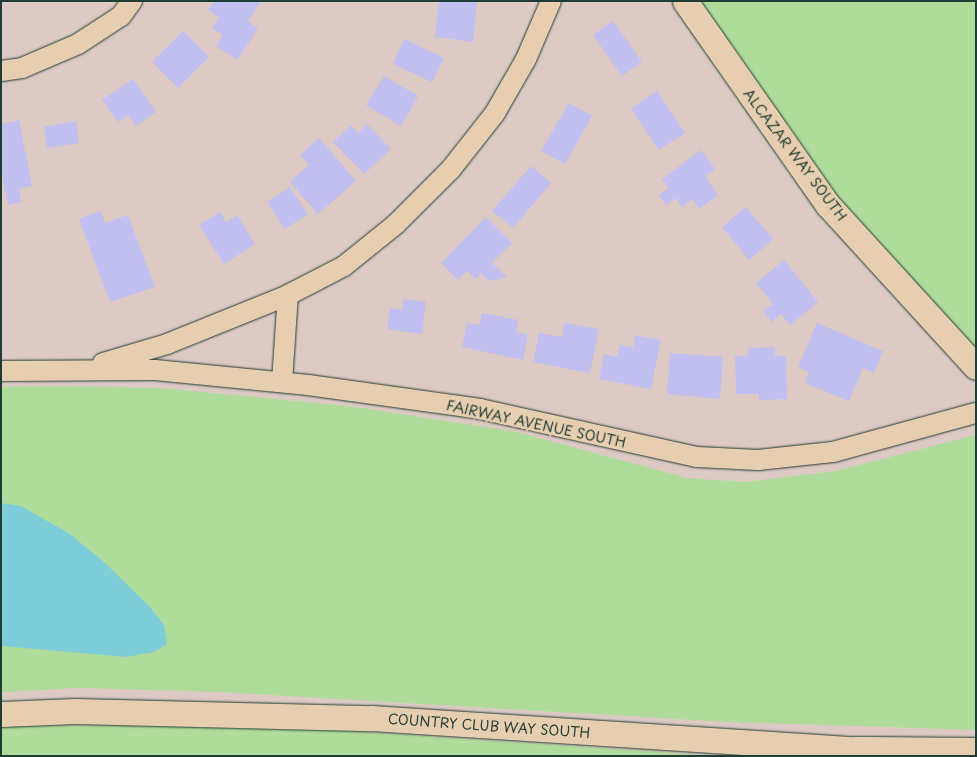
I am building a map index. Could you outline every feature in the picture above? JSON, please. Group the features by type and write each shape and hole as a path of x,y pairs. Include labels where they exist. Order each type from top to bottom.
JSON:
{"street":[{"path":"1,71 22,68 78,44 121,16 132,1"},
{"path":"84,369 167,344 288,295 344,266 396,224 452,169 495,112 526,58 551,1"},
{"name":"ALCAZAR WAY SOUTH","path":"685,1 828,205 976,367"},
{"path":"282,382 288,295"},
{"name":"FAIRWAY AVENUE SOUTH","path":"1,371 155,370 282,382 480,409 697,457 758,460 833,452 976,413"},
{"name":"COUNTRY CLUB WAY SOUTH","path":"1,714 75,711 371,718 856,749 976,750"}],"green space":[{"path":"696,1 976,1 976,354 836,200"},
{"path":"1,387 160,388 357,407 517,432 687,478 745,482 836,471 976,435 976,730 728,722 220,692 80,688 1,692"},
{"path":"148,725 303,728 717,756 1,756 1,726"}],"water":[{"path":"1,503 21,506 70,534 104,562 151,608 164,625 167,644 154,652 126,657 1,646"}],"building":[{"path":"214,1 261,1 248,21 258,29 237,60 216,46 223,35 212,28 219,17 208,10"},
{"path":"439,1 477,1 473,42 435,37"},
{"path":"613,21 642,62 622,76 593,35"},
{"path":"183,31 209,57 178,88 152,62"},
{"path":"404,39 444,58 432,82 393,64"},
{"path":"384,76 418,96 401,126 366,105"},
{"path":"133,79 156,112 136,126 128,115 118,122 102,100"},
{"path":"657,91 685,133 659,150 631,109"},
{"path":"569,103 592,116 565,164 541,151"},
{"path":"19,120 32,186 19,189 21,202 8,205 1,170 1,124"},
{"path":"76,121 79,143 47,148 44,127"},
{"path":"367,124 391,149 364,174 333,142 351,125 358,133"},
{"path":"319,138 356,181 318,214 290,182 309,165 300,155"},
{"path":"701,150 715,169 705,176 718,195 699,209 692,199 682,207 676,198 666,205 659,195 669,188 662,179"},
{"path":"531,166 551,183 513,228 492,211"},
{"path":"290,187 308,214 285,229 267,202"},
{"path":"746,207 773,239 749,260 722,227"},
{"path":"101,211 105,223 128,215 155,287 110,302 79,219"},
{"path":"220,212 226,222 237,215 255,244 224,264 199,225"},
{"path":"486,217 512,243 492,263 507,277 489,281 481,273 476,279 467,271 458,280 441,263"},
{"path":"784,260 818,302 790,325 781,314 772,322 763,311 773,304 756,283"},
{"path":"403,299 426,302 422,334 387,329 390,308 402,310"},
{"path":"482,313 518,320 516,332 528,335 523,360 462,347 467,323 480,325"},
{"path":"564,323 599,329 590,373 533,362 539,333 562,337"},
{"path":"817,323 883,351 874,373 863,368 849,401 805,383 809,372 798,367"},
{"path":"635,335 661,340 651,389 599,379 604,354 617,357 620,345 633,347"},
{"path":"775,347 775,356 786,356 787,399 759,400 759,394 736,394 735,356 748,356 748,348"},
{"path":"670,353 723,357 720,399 667,394"}]}
